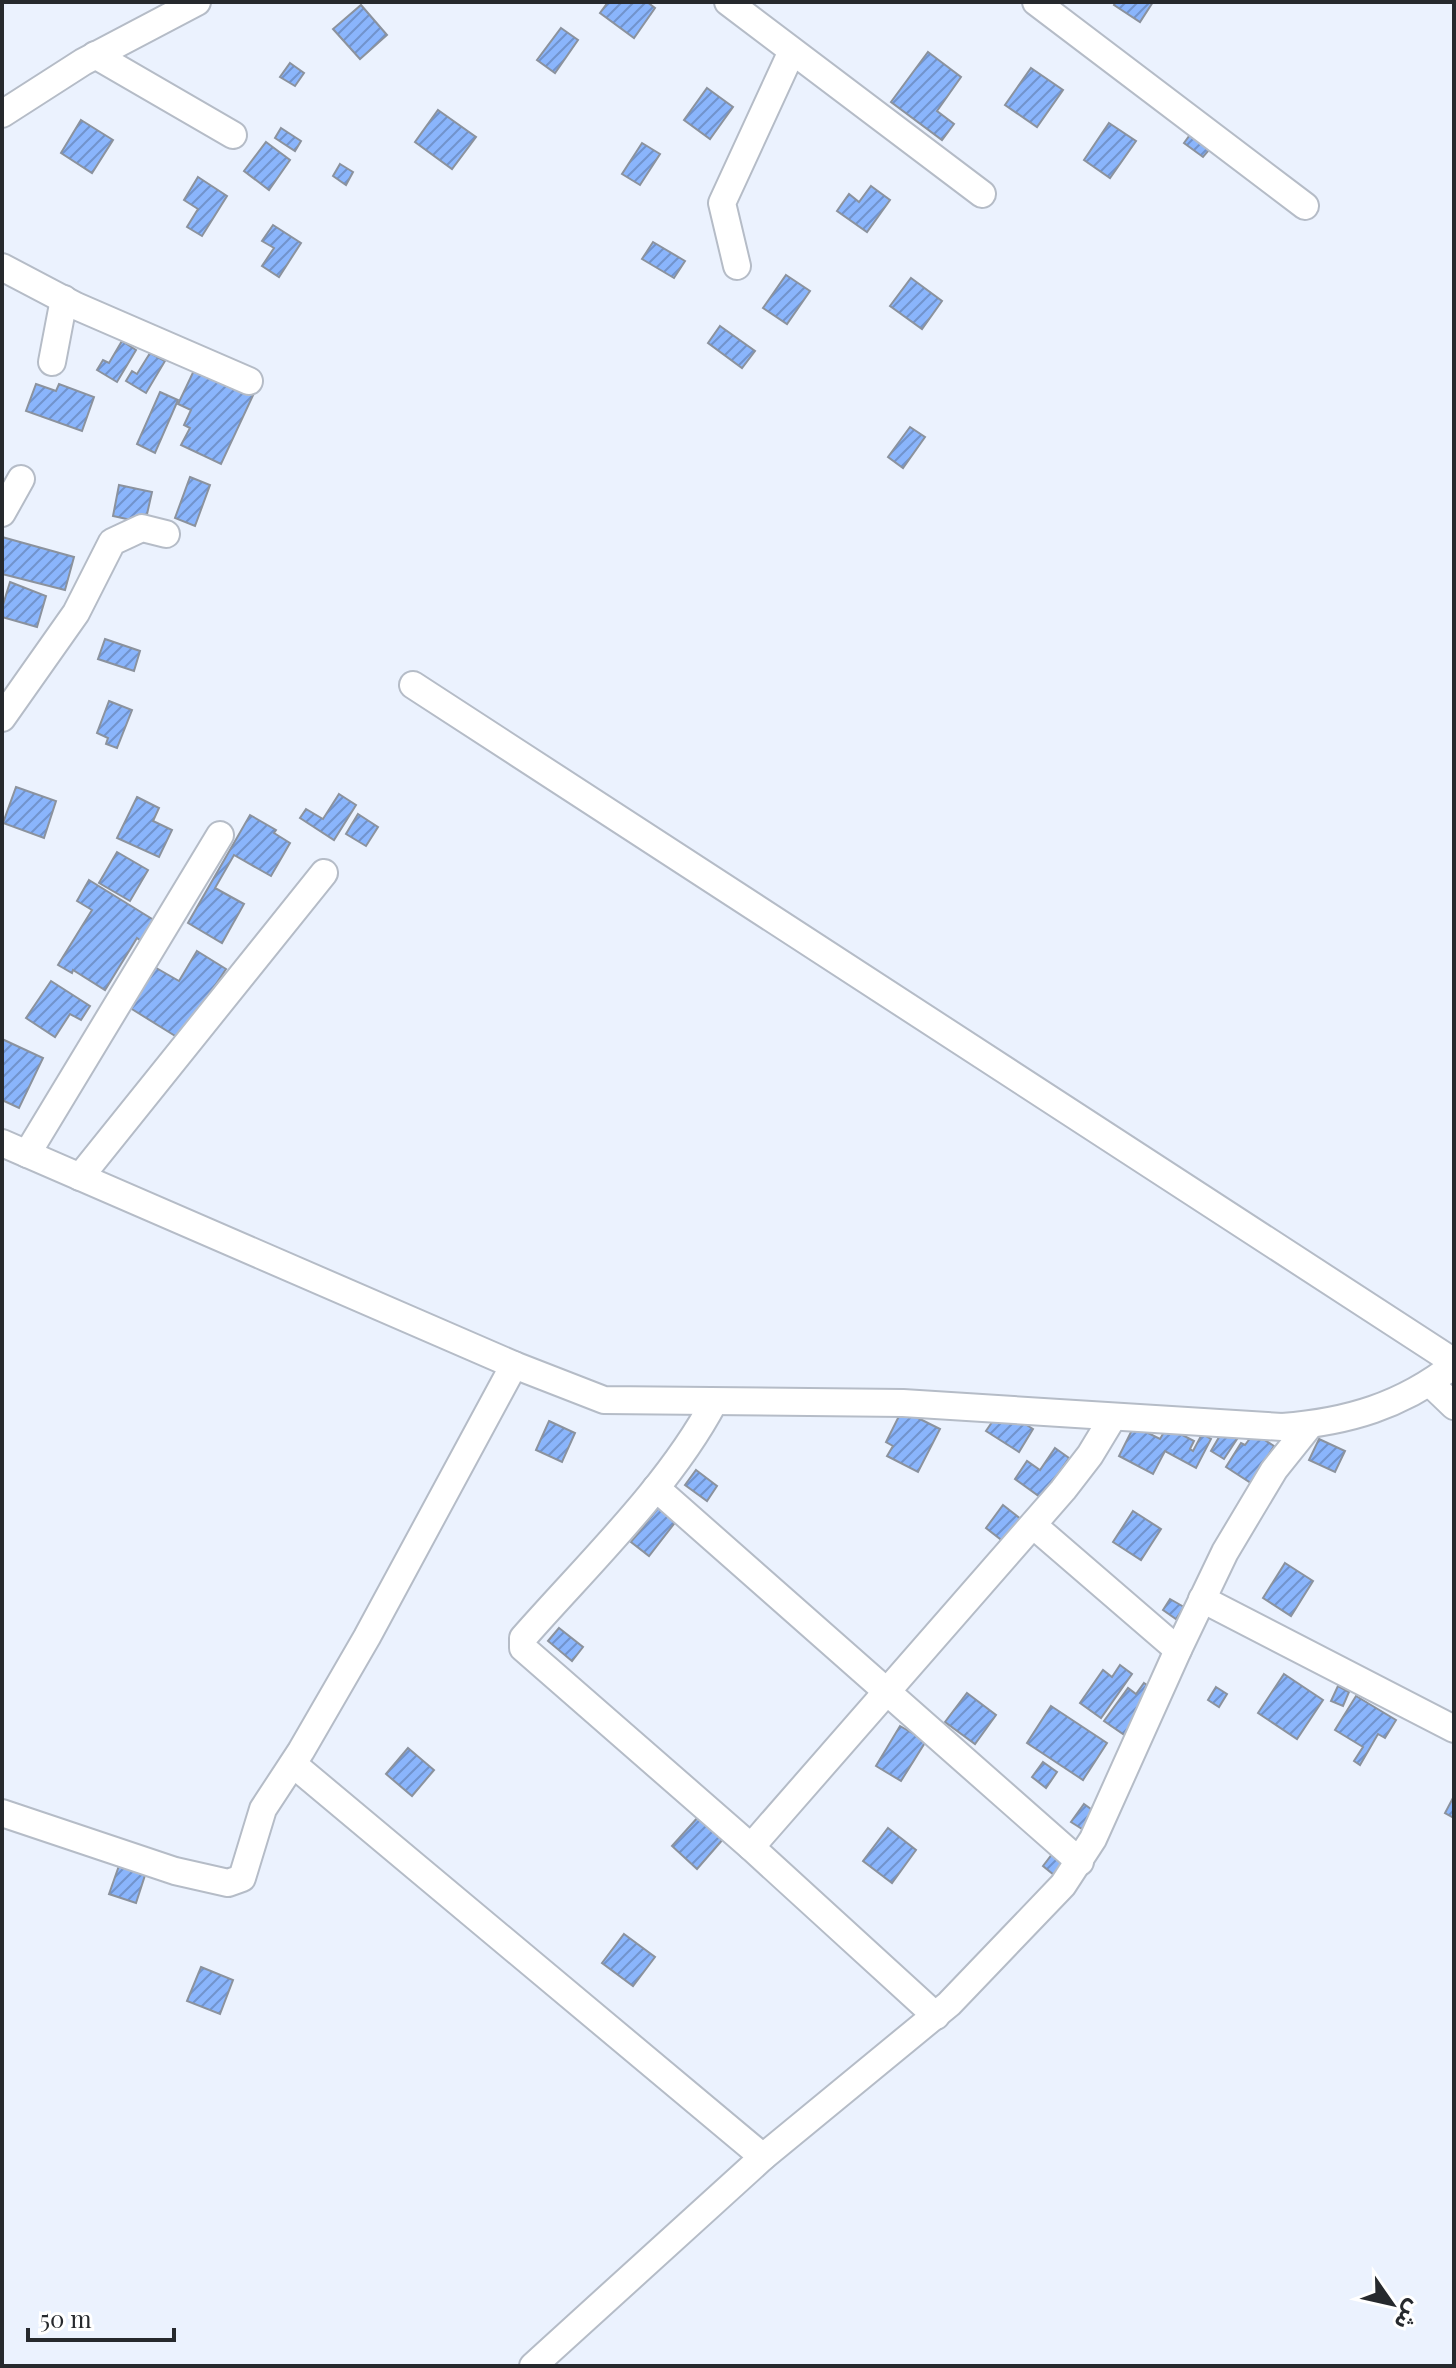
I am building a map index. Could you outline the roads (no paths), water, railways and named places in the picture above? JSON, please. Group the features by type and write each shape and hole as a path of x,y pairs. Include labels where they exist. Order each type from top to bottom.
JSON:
{"street":[{"path":"2,114 95,55 197,2"},
{"path":"728,2 982,194"},
{"path":"1036,2 1305,206"},
{"path":"737,266 722,203 792,51"},
{"path":"95,55 233,135"},
{"path":"2,267 64,299 249,381"},
{"path":"52,362 64,299"},
{"path":"2,513 21,479"},
{"path":"2,718 76,613 112,542 142,528 166,534"},
{"path":"2,1143 514,1365 604,1400 903,1403 1253,1427 1310,1425 1365,1414 1390,1405 1430,1383 1454,1364 413,685"},
{"path":"27,1154 220,835"},
{"path":"80,1177 324,873"},
{"path":"2,1813 175,1871 233,1883 245,1874 263,1809 367,1637 514,1365"},
{"path":"1430,1383 1454,1406"},
{"path":"714,1402 656,1488 523,1638 523,1648 751,1847 936,2016"},
{"path":"751,1847 1077,1473 1113,1417"},
{"path":"533,2366 763,2157 936,2016 1044,1906 1080,1862 1105,1814 1225,1552 1260,1491 1310,1425"},
{"path":"656,1488 1080,1862"},
{"path":"1033,1525 1178,1650"},
{"path":"1202,1599 1454,1729"},
{"path":"293,1764 763,2157"}]}
